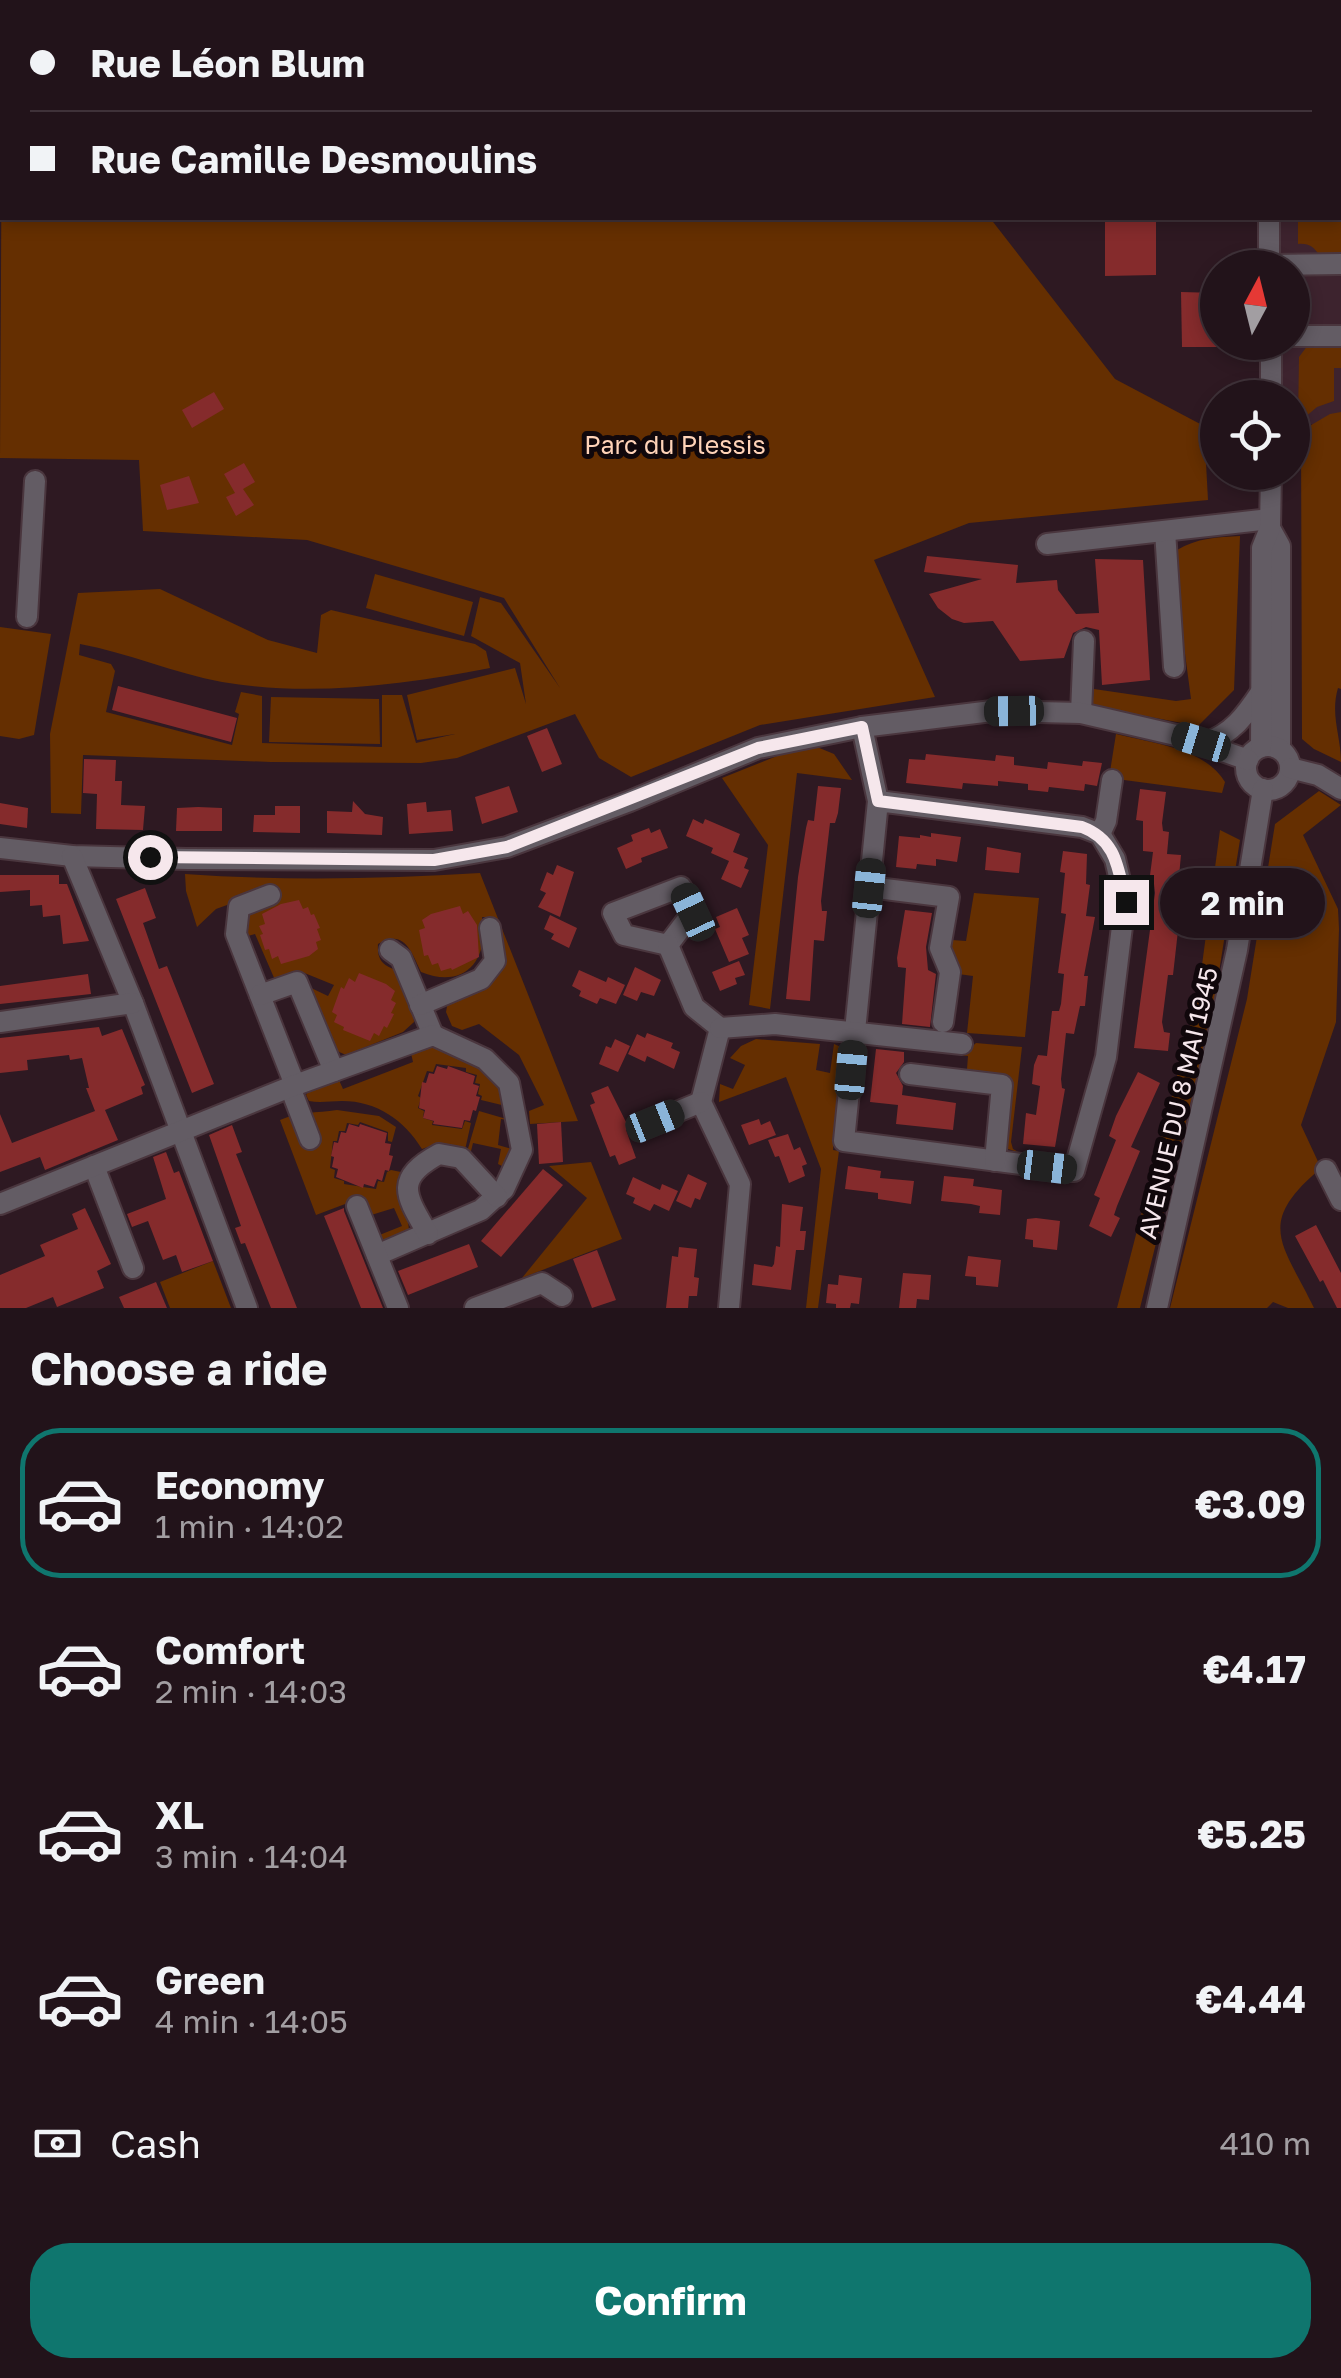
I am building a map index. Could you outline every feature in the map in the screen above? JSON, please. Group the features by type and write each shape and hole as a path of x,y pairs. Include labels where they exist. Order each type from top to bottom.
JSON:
{"street":[{"path":"1269,220 1269,250"},
{"path":"1310,265 1341,264"},
{"path":"1310,336 1341,336"},
{"path":"28,617 35,481"},
{"path":"1263,752 1262,548 1270,523 1271,490"},
{"path":"1047,544 1270,523"},
{"path":"0,848 72,856 434,860 507,847 758,748 862,727 992,711 1081,714 1205,743 1263,752 1286,754 1290,768 1282,785 1263,789 1248,774 1263,752 1280,546 1270,523"},
{"path":"1165,531 1174,667"},
{"path":"1081,714 1084,641"},
{"path":"1205,743 1225,736 1246,716 1262,691"},
{"path":"862,727 878,801 844,1141 1074,1171 1106,1057 1126,902 1116,859 1100,834 1082,827 878,801"},
{"path":"1290,768 1318,775 1341,789"},
{"path":"1100,834 1106,821 1112,780"},
{"name":"AVENUE DU 8 MAI 1945","path":"1157,1308 1237,950 1263,789"},
{"path":"72,856 133,1003 248,1308"},
{"path":"869,888 948,897 940,948 950,972 942,1022"},
{"path":"270,895 239,907 236,934 310,1139"},
{"path":"420,1005 480,979 494,961 490,928"},
{"path":"668,945 694,1007 720,1028 775,1024 962,1044"},
{"path":"377,1255 480,1210 497,1197 522,1150 509,1083 485,1059 432,1035 402,958 390,950"},
{"path":"260,995 297,982 334,1071"},
{"path":"0,1022 133,1003"},
{"path":"720,1028 701,1102 740,1184 728,1308"},
{"path":"0,1204 292,1086 432,1035"},
{"path":"910,1074 1002,1086 995,1161"},
{"path":"655,1121 701,1102"},
{"path":"428,1234 408,1200 408,1181 416,1166 439,1154 461,1158 497,1197"},
{"path":"94,1166 133,1268"},
{"path":"1326,1170 1341,1200"},
{"path":"357,1206 398,1308"},
{"path":"475,1308 542,1283 562,1296"}],"shaded area":[{"path":"1269,220 1341,220 1341,426 1310,424 1310,380 1271,380 1271,360 1310,360 1310,250 1269,250"}],"green space":[{"name":"Parc du Plessis","path":"1,220 992,220 1115,379 1200,424 1200,490 1207,490 1208,500 969,523 874,560 935,697 760,725 631,777 599,758 575,714 457,758 421,763 83,755 81,814 51,813 50,734 78,593 160,589 268,640 317,653 321,615 331,610 475,644 486,651 490,668 390,684 289,689 222,682 80,644 79,655 111,664 115,671 106,712 232,745 241,692 262,696 262,743 382,747 382,695 402,695 416,743 455,734 417,740 407,695 515,668 526,704 520,663 471,636 480,597 501,603 560,688 504,598 307,540 143,531 139,460 0,458"},
{"path":"1298,220 1341,220 1341,258 1321,258 1312,247 1298,244"},
{"path":"1310,345 1341,345 1341,368 1334,368 1334,401 1310,413 1310,380 1299,380 1299,360 1310,360"},
{"path":"1341,412 1341,689 1338,688 1335,707 1341,762 1302,739 1301,490 1310,490 1310,426"},
{"path":"1240,536 1234,690 1198,726 1092,706 1094,689 1176,701 1191,699 1175,578 1177,550 1200,541"},
{"path":"375,574 473,602 464,636 366,608"},
{"path":"0,627 51,634 34,735 19,739 0,736"},
{"path":"271,697 379,699 380,744 269,742"},
{"path":"1116,734 1176,749 1204,761 1225,782 1222,793 1109,778"},
{"path":"817,747 834,754 852,780 797,773 770,1009 749,1005 768,845 722,778 792,750"},
{"path":"1319,791 1341,805 1303,835 1338,909 1336,1022 1301,1125 1321,1168 1300,1187 1281,1220 1285,1249 1314,1308 1288,1308 1273,1302 1267,1308 1170,1308 1247,999 1275,824"},
{"path":"1220,830 1240,840 1212,1016 1140,1308 1117,1308 1198,995"},
{"path":"480,873 578,1121 530,1124 529,1111 544,1105 519,1055 479,1024 462,1030 452,1026 446,1012 448,1001 487,979 498,937 490,917 482,917 478,958 461,974 450,977 421,972 400,940 378,944 382,962 398,971 414,1022 403,1032 346,1055 337,1051 309,987 328,996 334,985 302,972 275,980 255,934 248,936 247,915 274,888 216,909 197,927 185,874 333,878"},
{"path":"974,893 1039,898 1025,1037 967,1033 973,976 958,974 951,951 952,940 966,941"},
{"path":"756,1039 820,1044 816,1070 830,1073 834,1044 841,1047 833,1150 839,1151 818,1308 806,1308 821,1169 786,1077 719,1102 720,1084 733,1089 745,1065 730,1058 741,1046"},
{"path":"976,1043 1022,1047 1011,1142 1020,1153 1005,1148 1002,1141 1010,1076 967,1069 968,1056 917,1050 918,1046 967,1051"},
{"path":"435,1044 459,1054 490,1075 510,1107 481,1100 480,1084 475,1083 477,1075 466,1072 466,1068 436,1064 433,1072 427,1071 418,1108 424,1111 423,1118 433,1121 432,1125 462,1129 465,1121 471,1123 465,1150 437,1144 422,1149 407,1129 378,1109 355,1102 309,1101 306,1095 310,1089 338,1078 343,1089 413,1062 410,1049"},
{"path":"337,1110 379,1116 396,1127 392,1142 388,1141 388,1132 360,1122 347,1123 345,1131 339,1131 337,1141 333,1141 330,1168 335,1170 334,1178 344,1184 376,1189 387,1172 401,1172 399,1191 409,1232 383,1241 377,1236 402,1226 394,1208 368,1216 361,1198 316,1215 280,1120"},
{"path":"479,1111 513,1121 501,1119 498,1145 512,1149 502,1166 498,1164 501,1149 473,1143 470,1155 467,1152"},
{"path":"591,1162 622,1239 522,1278 587,1198 549,1166"},
{"path":"213,1261 231,1308 170,1308 160,1282"}],"building":[{"path":"1105,220 1156,221 1156,275 1105,276"},
{"path":"1181,292 1200,293 1200,347 1182,347"},
{"path":"214,392 224,409 192,428 182,410"},
{"path":"244,463 255,482 243,489 254,505 236,516 226,497 235,493 224,474"},
{"path":"189,476 199,503 167,510 160,485"},
{"path":"927,556 1018,565 1016,583 1057,580 1058,590 1076,614 1099,613 1095,559 1143,560 1150,680 1102,685 1099,630 1086,627 1073,633 1064,658 1020,661 993,621 964,623 938,608 929,594 982,579 924,572"},
{"path":"118,686 237,718 231,742 112,710"},
{"path":"547,728 562,764 542,772 527,736"},
{"path":"926,754 995,761 996,755 1014,757 1014,765 1047,769 1048,762 1082,766 1083,761 1102,763 1097,786 1085,784 1084,791 1049,787 1048,792 1028,790 1028,784 998,781 998,786 963,783 962,789 906,783 909,759 925,760"},
{"path":"84,759 116,760 115,781 122,781 121,805 145,806 143,830 96,829 97,794 83,793"},
{"path":"509,786 518,812 482,824 475,797"},
{"path":"818,786 841,788 835,823 830,823 821,901 822,911 827,911 824,941 814,940 810,1001 786,999 798,877 808,820 814,821"},
{"path":"1140,789 1166,792 1162,823 1163,831 1169,832 1167,854 1181,855 1179,876 1183,886 1173,975 1168,975 1162,1022 1164,1032 1170,1033 1168,1051 1134,1048 1155,893 1154,884 1149,883 1153,852 1143,851 1143,821 1136,820"},
{"path":"353,801 365,814 383,817 382,835 327,833 327,811 352,812"},
{"path":"426,802 427,812 451,810 453,831 409,834 407,804"},
{"path":"0,803 28,808 27,828 0,824"},
{"path":"275,806 300,806 300,833 253,832 254,815 275,815"},
{"path":"177,808 222,808 222,831 176,831"},
{"path":"693,819 703,824 705,819 740,834 733,852 748,858 744,868 749,870 741,888 721,879 729,861 711,853 713,848 686,836"},
{"path":"649,828 651,833 660,829 668,848 641,858 642,862 626,869 617,848 633,841 631,835"},
{"path":"931,833 961,837 957,862 936,859 936,866 896,867 899,836 931,837"},
{"path":"987,847 1021,853 1019,873 985,870"},
{"path":"1063,851 1087,854 1086,884 1090,885 1086,916 1095,917 1084,976 1088,976 1085,1006 1080,1006 1074,1034 1066,1033 1061,1079 1065,1089 1055,1147 1023,1144 1026,1113 1036,1115 1040,1086 1032,1084 1034,1065 1038,1055 1047,1056 1052,1011 1059,1011 1061,1004 1064,974 1058,973 1066,914 1061,913"},
{"path":"557,865 574,872 560,917 538,907 546,893 540,890 547,872 553,875"},
{"path":"0,875 59,875 59,884 67,884 89,941 63,944 60,915 43,917 42,905 30,906 30,890 0,892"},
{"path":"145,888 156,918 143,923 159,969 167,966 214,1084 192,1093 116,899"},
{"path":"299,900 303,909 308,907 314,914 321,940 309,956 281,964 278,956 272,959 269,949 265,950 259,926 265,924 262,914"},
{"path":"460,906 463,914 468,911 477,925 479,957 441,971 438,963 432,965 428,955 424,956 419,930 425,928 422,920 431,914"},
{"path":"737,908 749,935 742,938 749,954 729,962 715,929 720,927 716,917"},
{"path":"905,910 932,913 926,947 928,970 936,974 930,1027 902,1024 906,968 898,967 897,958"},
{"path":"550,915 577,928 569,948 551,939 554,934 544,929"},
{"path":"739,961 745,975 735,978 737,984 720,991 712,972"},
{"path":"635,967 661,980 654,996 641,992 637,1001 623,995"},
{"path":"579,970 606,982 608,977 625,985 616,1004 600,998 597,1004 579,996 581,991 572,986"},
{"path":"359,973 395,991 391,1000 396,1003 391,1013 394,1014 387,1028 384,1026 379,1036 374,1033 370,1041 343,1030 334,1022 337,1015 332,1012 341,987 344,989 349,978 355,982"},
{"path":"88,974 91,994 0,1004 0,986"},
{"path":"99,1027 102,1036 122,1029 145,1085 141,1087 143,1094 105,1110 118,1140 45,1170 40,1157 0,1172 0,1114 12,1143 95,1111 86,1088 82,1058 70,1060 69,1055 27,1060 28,1070 0,1073 0,1038"},
{"path":"647,1033 673,1043 671,1048 680,1052 674,1069 647,1056 645,1062 628,1054 637,1034 645,1038"},
{"path":"615,1039 630,1046 618,1072 599,1064 606,1046 611,1048"},
{"path":"876,1049 904,1052 904,1062 896,1073 903,1086 902,1095 956,1103 953,1130 896,1124 898,1105 870,1102"},
{"path":"437,1066 475,1076 473,1084 479,1086 476,1096 480,1097 476,1111 473,1110 470,1121 464,1120 462,1128 433,1124 434,1121 423,1118 425,1110 419,1108 422,1082 426,1083"},
{"path":"1138,1072 1160,1083 1131,1147 1140,1151 1117,1206 1114,1215 1120,1218 1111,1237 1089,1226 1100,1198 1094,1195 1116,1140 1109,1136 1116,1116"},
{"path":"608,1086 629,1128 626,1130 636,1158 619,1165 615,1155 610,1157 590,1105 595,1103 591,1093"},
{"path":"759,1119 761,1125 770,1121 776,1135 749,1145 741,1125"},
{"path":"561,1122 563,1162 539,1164 537,1124"},
{"path":"349,1124 387,1133 385,1143 391,1144 389,1155 393,1156 389,1171 385,1170 382,1181 377,1179 374,1187 364,1184 363,1188 336,1177 338,1169 332,1167 334,1142 338,1143"},
{"path":"232,1125 242,1152 236,1154 297,1308 271,1308 235,1228 241,1226 209,1135"},
{"path":"788,1134 794,1150 800,1147 807,1164 802,1166 805,1176 789,1183 768,1140"},
{"path":"166,1152 174,1173 179,1171 213,1261 182,1272 176,1255 163,1260 148,1221 132,1227 127,1214 166,1199 153,1157"},
{"path":"848,1166 881,1171 880,1178 914,1181 911,1204 878,1199 878,1193 845,1189"},
{"path":"543,1169 563,1185 501,1257 481,1241"},
{"path":"688,1174 707,1183 700,1200 695,1198 691,1208 676,1201"},
{"path":"944,1176 974,1179 973,1186 1002,1190 1000,1215 979,1213 980,1206 941,1201"},
{"path":"633,1177 660,1190 662,1184 678,1191 669,1211 654,1204 650,1211 633,1203 635,1198 626,1194"},
{"path":"782,1204 803,1207 800,1231 806,1231 804,1250 796,1250 791,1290 752,1285 754,1264 774,1264 776,1246 780,1247"},
{"path":"85,1208 111,1264 97,1271 104,1288 57,1307 53,1297 26,1308 0,1308 0,1275 45,1256 40,1245 78,1229 72,1214"},
{"path":"344,1208 383,1308 361,1308 324,1216"},
{"path":"1027,1219 1060,1221 1057,1250 1033,1247 1033,1240 1025,1239"},
{"path":"1316,1225 1341,1273 1341,1308 1337,1308 1323,1280 1320,1282 1295,1236"},
{"path":"469,1244 478,1267 408,1295 398,1271"},
{"path":"679,1247 697,1249 697,1296 689,1296 688,1308 666,1308 672,1256 678,1257"},
{"path":"597,1250 616,1300 592,1308 573,1259"},
{"path":"968,1256 1001,1260 998,1287 976,1285 976,1277 965,1276"},
{"path":"903,1273 931,1275 929,1300 917,1299 916,1308 899,1308"},
{"path":"839,1275 862,1278 859,1304 836,1308 836,1304 826,1303 828,1284 838,1285"},
{"path":"156,1282 167,1308 124,1308 119,1297"}],"route":[{"path":"150,857 434,860 507,847 758,748 862,727 878,801 1082,827 1100,834 1116,859 1126,902"}]}
